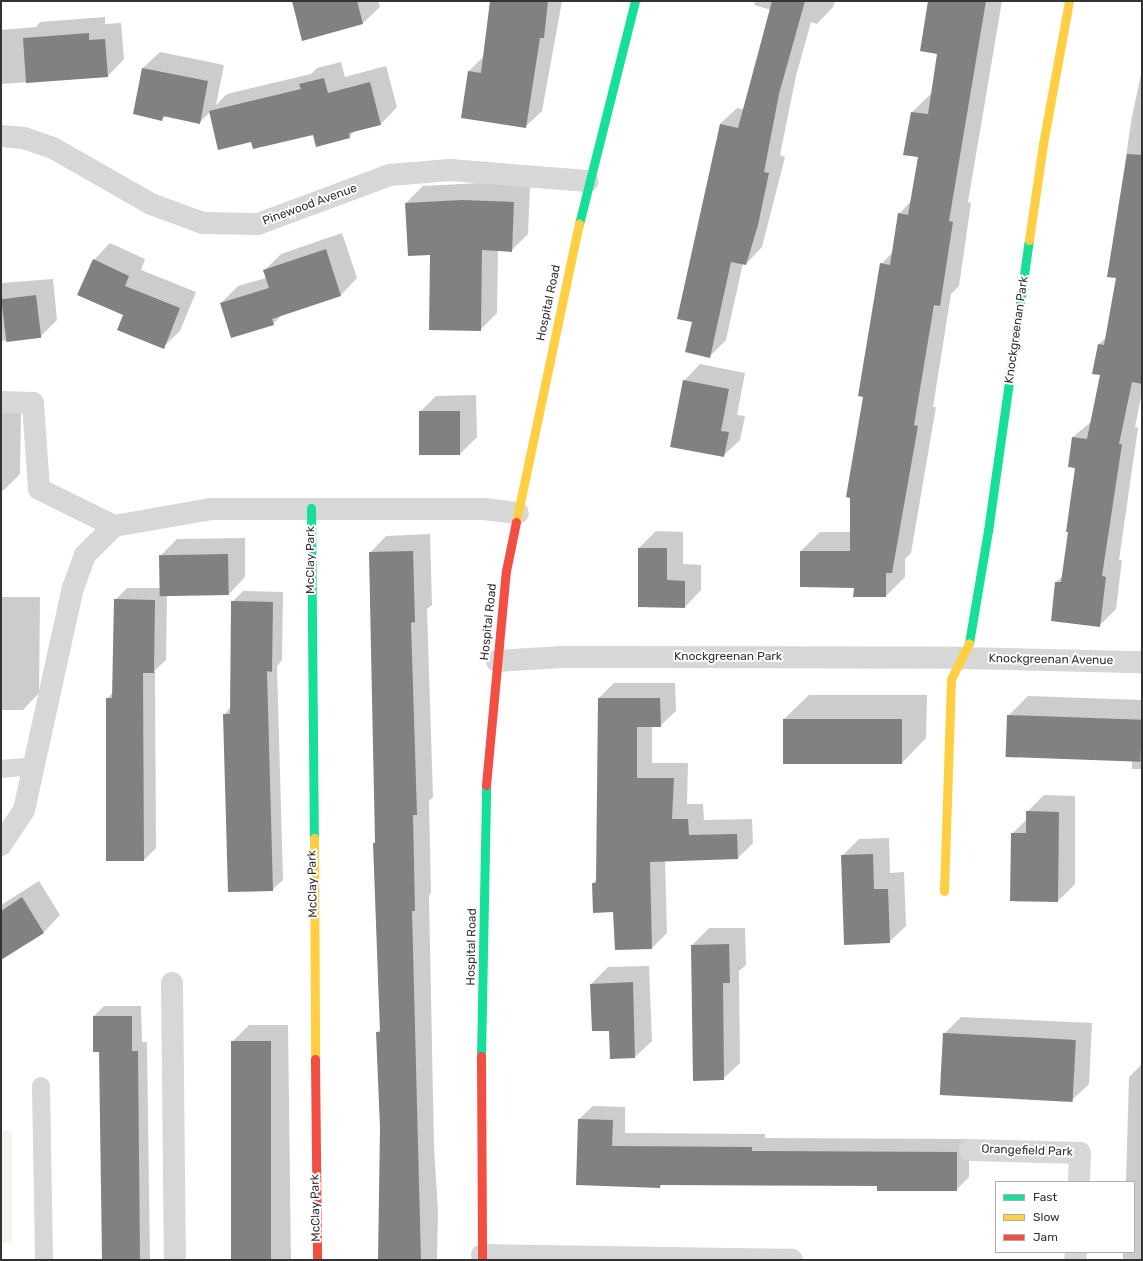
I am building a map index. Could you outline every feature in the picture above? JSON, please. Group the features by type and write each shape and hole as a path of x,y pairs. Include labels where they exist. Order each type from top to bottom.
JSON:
{"street":[{"name":"Hospital Road","path":"482,1258 481,1068 486,786 496,661 506,571 588,181 635,1"},
{"name":"Knockgreenan Park","path":"944,891 951,680 960,658 970,640 988,531 1043,144 1069,1"},
{"name":"Pinewood Avenue","path":"1,136 24,138 53,148 151,204 203,223 258,224 390,175 450,170 588,181"},
{"path":"1,402 33,403 40,489 114,526"},
{"name":"McClay Park","path":"311,508 317,1260"},
{"path":"1,845 24,810 73,588 85,555 114,526 211,509 484,509 518,513"},
{"name":"Knockgreenan Park","path":"496,661 562,657 960,658"},
{"name":"Knockgreenan Avenue","path":"960,658 1142,662"},
{"path":"172,983 175,1260"},
{"name":"Orangefield Park","path":"970,1150 1080,1153 1079,1181"},
{"path":"482,1258 691,1258 792,1260"}],"lane":[{"path":"1,769 34,766"},
{"path":"41,1086 44,1260"}],"shaded area":[{"path":"1,1131 12,1131 12,1243 1,1243"}],"building":[{"path":"292,1 357,1 363,24 302,41"},
{"path":"490,1 548,1 544,38 540,38 526,128 461,118 468,71 481,73"},
{"path":"772,1 805,1 779,94 764,172 769,173 758,225 746,265 731,262 710,358 685,352 692,322 677,319 720,124 738,128"},
{"path":"928,1 986,1 949,221 953,222 940,306 934,305 914,425 918,426 892,573 886,573 886,597 853,597 854,588 800,587 800,551 850,551 850,498 846,497 863,397 858,396 880,263 890,265 898,213 908,215 918,157 903,155 911,112 928,114 937,54 920,51"},
{"path":"89,33 89,40 105,39 108,77 26,83 23,38"},
{"path":"142,68 208,81 200,124 163,116 162,121 133,114"},
{"path":"324,78 328,93 370,82 381,125 349,133 350,138 316,147 313,135 253,149 251,142 218,150 209,111 301,89 299,84"},
{"path":"1127,154 1142,155 1142,384 1132,382 1119,444 1122,444 1102,576 1106,577 1100,627 1051,621 1055,582 1061,582 1068,532 1066,532 1075,468 1068,467 1072,437 1087,439 1100,375 1092,374 1098,344 1104,345 1116,278 1107,277"},
{"path":"462,200 514,202 512,252 482,250 481,331 429,330 430,255 408,256 405,203"},
{"path":"326,249 341,296 272,319 274,325 231,338 220,303 269,288 263,270"},
{"path":"93,259 129,276 125,286 180,308 164,349 117,330 123,315 77,295"},
{"path":"36,295 41,338 7,342 1,299"},
{"path":"683,380 729,389 721,431 729,432 724,457 670,447"},
{"path":"419,411 460,411 460,455 419,455"},
{"path":"638,548 667,548 667,580 685,581 685,608 638,607"},
{"path":"413,551 415,622 411,623 417,815 413,815 415,911 412,911 421,1260 378,1260 380,1128 376,1032 380,1032 373,843 375,843 369,552"},
{"path":"228,554 229,595 160,596 159,555"},
{"path":"114,599 155,600 154,673 143,673 144,861 106,861 106,698 112,698"},
{"path":"231,601 273,602 272,672 267,671 273,891 228,892 223,714 230,714"},
{"path":"598,698 660,698 661,727 637,727 637,778 674,778 672,819 688,819 689,835 737,834 738,859 650,862 652,949 615,950 613,912 593,913 592,883 596,883"},
{"path":"1007,715 1142,720 1140,762 1006,757"},
{"path":"783,719 902,719 902,764 783,764"},
{"path":"1026,811 1059,812 1058,902 1010,901 1011,833 1026,833"},
{"path":"873,854 874,889 888,889 890,943 844,945 841,855"},
{"path":"22,897 44,933 1,960 1,911"},
{"path":"729,944 730,983 723,983 724,1080 693,1081 691,945"},
{"path":"633,982 635,1058 610,1059 609,1031 592,1031 590,984"},
{"path":"93,1016 132,1016 132,1051 138,1051 140,1260 102,1260 99,1052 93,1052"},
{"path":"943,1033 1076,1040 1073,1102 940,1095"},
{"path":"231,1041 271,1041 271,1260 231,1260"},
{"path":"578,1119 613,1120 612,1146 752,1147 752,1151 957,1152 957,1191 877,1191 877,1186 660,1185 660,1188 576,1185"}],"traffic: fast":[{"path":"579,224 635,1"},
{"path":"969,643 988,531 1029,240"},
{"path":"311,508 314,838"},
{"path":"481,1056 486,785"}],"traffic: slow":[{"path":"1029,240 1043,144 1069,1"},
{"path":"516,522 579,224"},
{"path":"944,891 951,679 969,643"},
{"path":"314,838 315,1059"}],"traffic: jam":[{"path":"486,785 506,571 516,522"},
{"path":"481,1056 482,1260"},
{"path":"315,1059 317,1260"}]}
